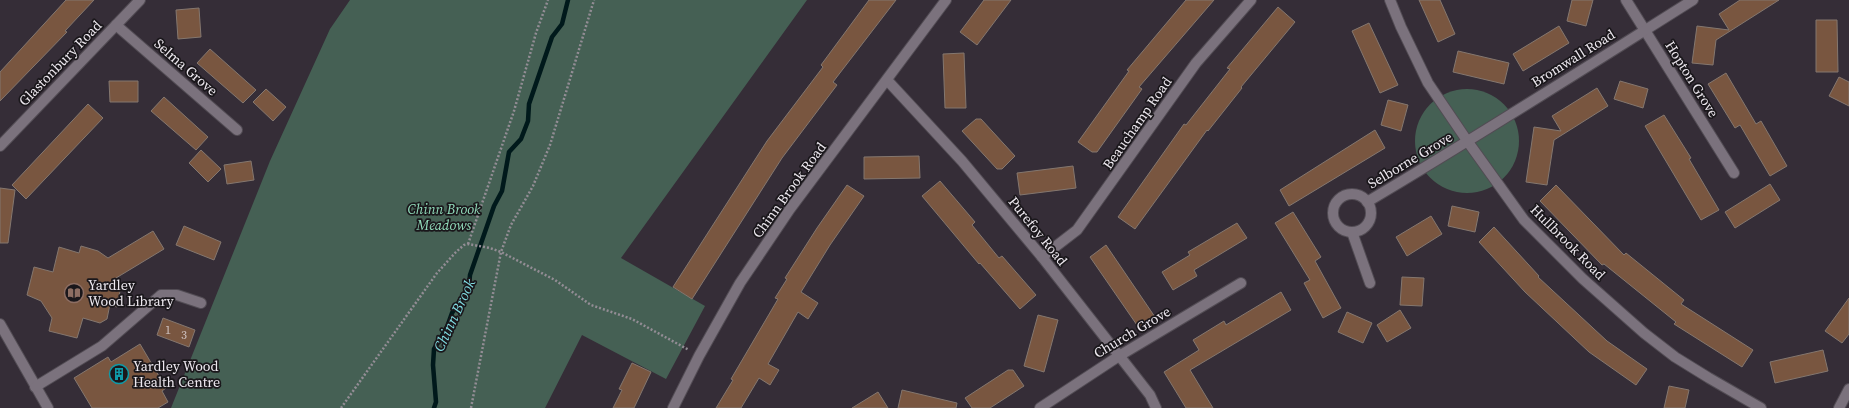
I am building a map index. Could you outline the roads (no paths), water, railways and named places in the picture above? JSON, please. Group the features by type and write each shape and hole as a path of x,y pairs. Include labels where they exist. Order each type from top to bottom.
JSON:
{"street":[{"name":"Glastonbury Road","path":"0,146 140,0"},
{"name":"Chinn Brook Road","path":"673,408 699,356 740,283 790,209 946,0"},
{"name":"Beauchamp Road","path":"1042,256 1076,230 1196,63 1251,0"},
{"name":"Hullbrook Road","path":"1390,0 1401,27 1428,83 1524,220 1583,279 1644,333 1675,357 1761,408"},
{"name":"Hopton Grove","path":"1626,0 1734,173"},
{"name":"Bromwall Road","path":"1468,142 1511,113 1693,0"},
{"name":"Selma Grove","path":"116,25 237,130"},
{"name":"Purefoy Road","path":"887,80 962,161 1042,256 1118,356 1150,395 1156,408"},
{"name":"Selborne Grove","path":"1367,202 1468,142"},
{"name":"Selborne Grove","path":"1350,194 1357,195 1367,202 1370,208 1370,219 1363,229 1352,232 1340,228 1335,223 1333,211 1335,204 1344,196 1350,194"},
{"path":"1352,232 1370,283"},
{"name":"Church Grove","path":"1040,408 1118,356 1241,283"},
{"path":"35,387 102,346 161,295 177,295 201,302"},
{"path":"0,324 48,408"},
{"path":"1839,408 1849,389"}],"waterway":[{"name":"Chinn Brook","path":"434,408 436,402 433,365 434,349 447,327 452,313 469,286 470,275 494,206 502,191 509,152 521,139 528,121 529,104 552,37 562,24 568,0"}],"place":[{"name":"Yardley Wood Library","path":"74,293"},
{"name":"Yardley Wood Health Centre","path":"119,374"}],"park label":[{"name":"Chinn Brook Meadows","path":"444,218"}]}
